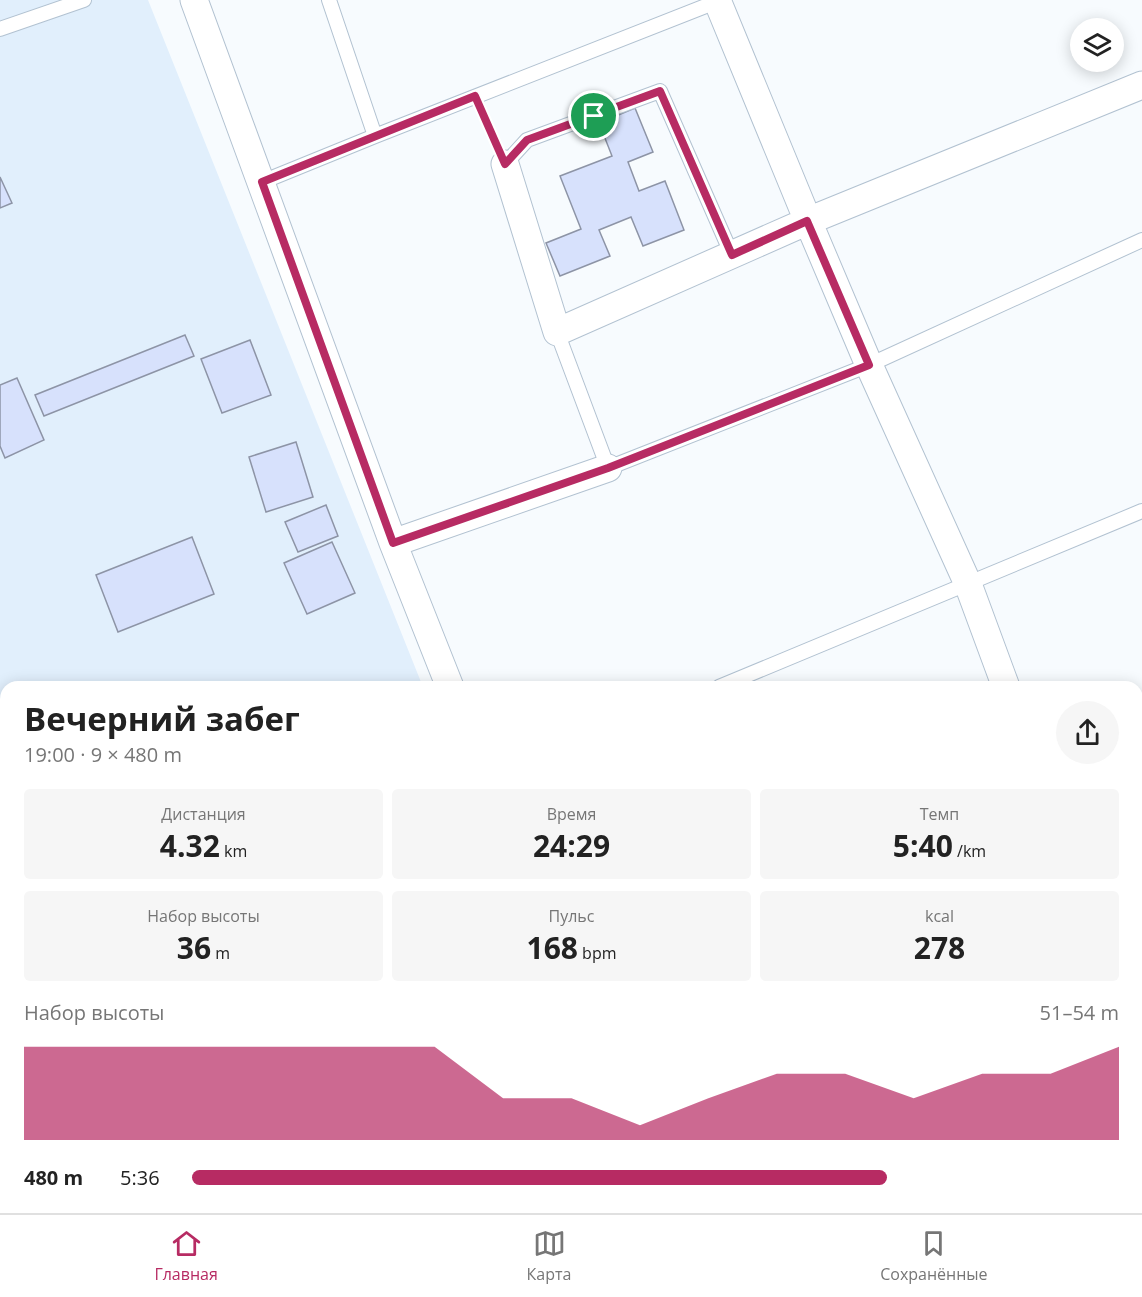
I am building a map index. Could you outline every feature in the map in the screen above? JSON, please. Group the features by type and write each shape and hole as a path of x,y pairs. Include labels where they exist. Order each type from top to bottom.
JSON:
{"street":[{"path":"194,0 393,543 448,681"},
{"path":"719,0 807,221 968,584 1004,681"},
{"path":"505,164 557,332 807,221 1142,85"},
{"path":"393,543 608,468"}],"lane":[{"path":"0,28 84,0"},
{"path":"329,0 375,136"},
{"path":"262,182 719,0"},
{"path":"505,164 527,140 660,91 732,255"},
{"path":"557,332 608,468 869,365 1142,240"},
{"path":"734,681 1142,511"}],"path":[{"path":"475,96 505,164"}],"shaded area":[{"path":"0,0 148,0 421,681 0,681"}],"building":[{"path":"635,108 653,152 628,162 639,191 665,181 684,230 643,246 631,217 599,230 610,256 560,276 546,243 581,229 560,176 612,156 599,123"},
{"path":"0,177 12,203 0,208"},
{"path":"185,335 194,356 44,416 35,395"},
{"path":"250,340 271,395 222,413 201,359"},
{"path":"17,378 44,440 5,458 0,446 0,385"},
{"path":"296,442 313,497 266,512 249,457"},
{"path":"326,505 338,536 298,552 285,522"},
{"path":"192,537 214,594 118,632 96,575"},
{"path":"332,542 355,593 307,614 284,563"}],"route":[{"path":"660,91 732,255 807,221 869,365 608,468 393,543 262,182 475,96 505,164 527,140 594,116 660,91"}]}
